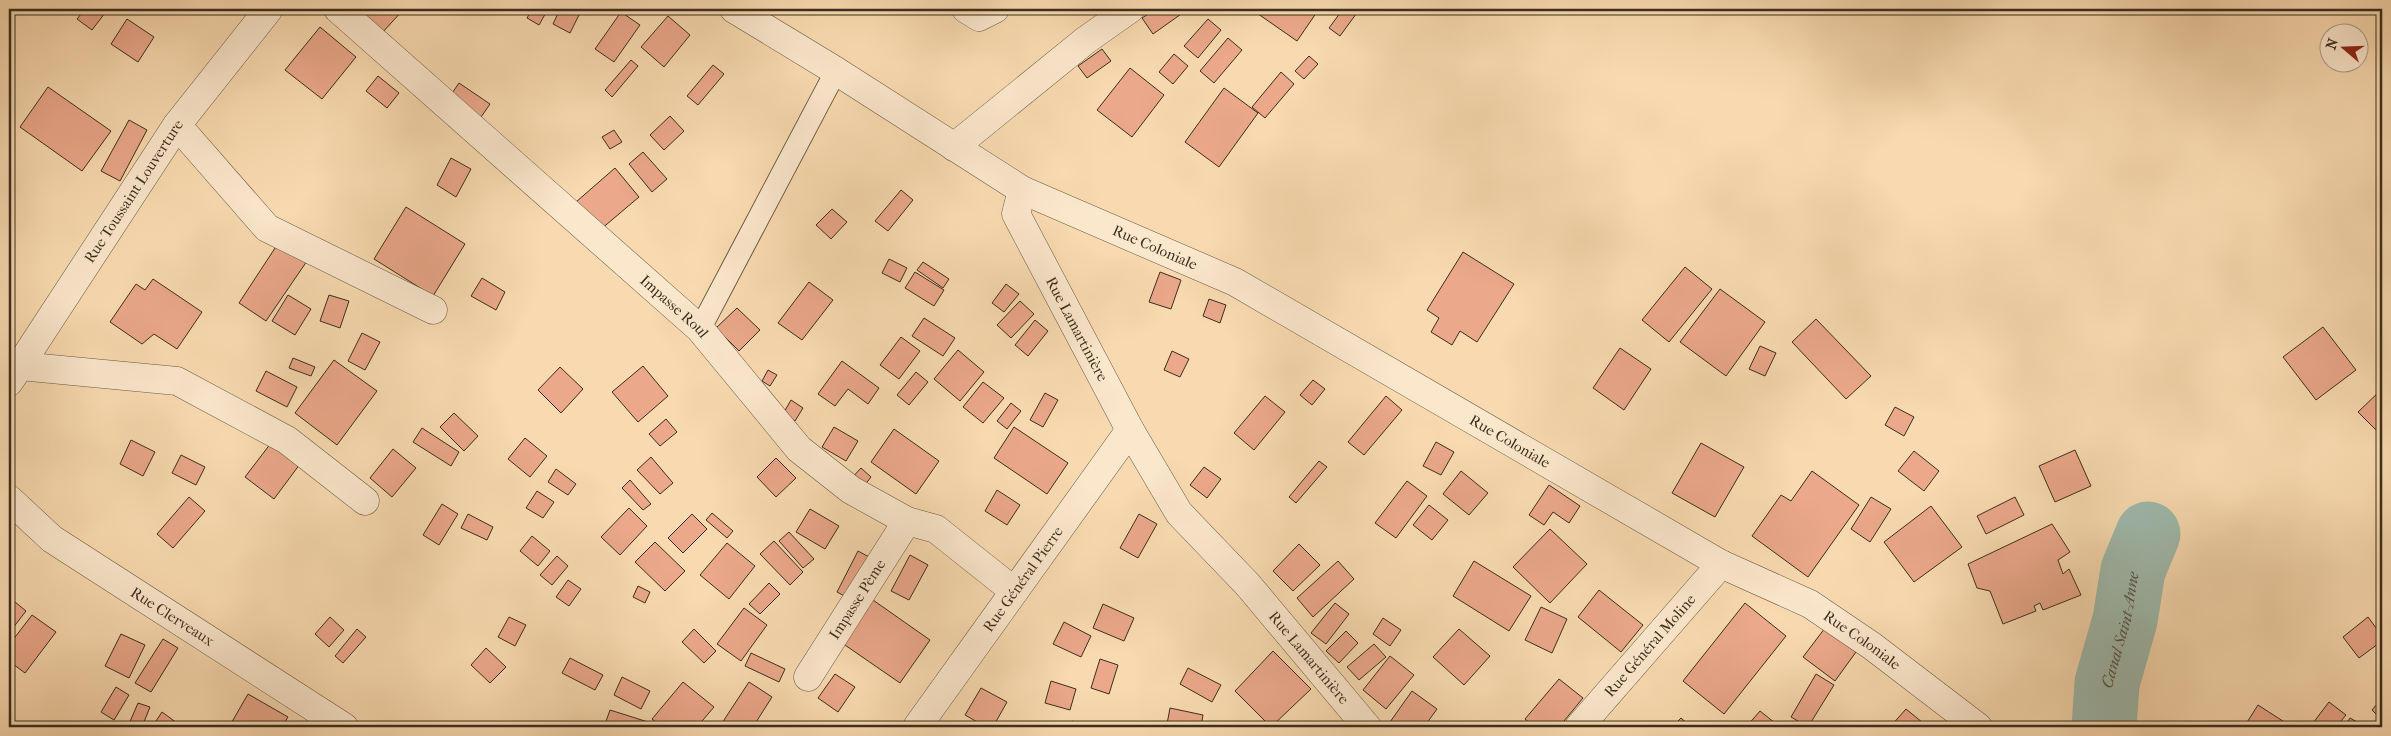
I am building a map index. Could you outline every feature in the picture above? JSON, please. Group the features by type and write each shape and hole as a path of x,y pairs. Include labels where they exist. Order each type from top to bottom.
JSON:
{"street":[{"name":"Rue Toussaint Louverture","path":"14,374 177,125 269,9"},
{"name":"Impasse Roul","path":"338,9 700,330 799,449 851,490 907,521 936,528 1014,591"},
{"path":"734,9 836,71 1022,190"},
{"path":"966,9 979,17 995,9"},
{"path":"954,147 1086,40 1130,9"},
{"path":"177,125 267,228 433,310"},
{"name":"Rue Lamartinière","path":"1022,190 1016,214 1130,430 1179,513 1248,585 1367,727"},
{"name":"Rue Coloniale","path":"1022,190 1236,282 1721,564 1810,604 1872,646 1978,727"},
{"path":"14,374 177,381 287,440 365,501"},
{"name":"Rue Général Pierre","path":"918,727 1130,430"},
{"name":"Rue Clerveaux","path":"9,499 52,539 344,727"},
{"name":"Impasse Pème","path":"808,677 907,521"},
{"name":"Rue Général Moline","path":"1579,727 1721,564"}],"lane":[{"path":"700,330 836,71"}],"building":[{"path":"59,9 71,9 68,14"},
{"path":"85,9 108,9 92,30 77,19"},
{"path":"353,9 404,9 381,34"},
{"path":"532,9 548,9 539,25 527,18"},
{"path":"560,9 582,9 570,33 553,24"},
{"path":"1156,9 1181,9 1184,12 1153,34 1142,18"},
{"path":"1251,9 1319,9 1297,41"},
{"path":"1343,9 1359,10 1340,36 1329,28"},
{"path":"1375,9 1391,9 1389,13"},
{"path":"621,12 640,25 614,62 595,49"},
{"path":"668,16 690,35 664,67 641,47"},
{"path":"127,19 154,37 138,62 111,44"},
{"path":"1208,19 1221,30 1198,58 1184,46"},
{"path":"320,27 356,57 322,99 285,70"},
{"path":"1228,38 1242,50 1214,83 1200,71"},
{"path":"1102,49 1111,61 1087,78 1078,66"},
{"path":"1174,54 1188,66 1173,84 1159,72"},
{"path":"1309,56 1318,64 1304,79 1295,71"},
{"path":"631,60 638,66 612,97 605,90"},
{"path":"713,65 724,74 698,105 687,96"},
{"path":"1130,68 1164,95 1132,137 1097,110"},
{"path":"1281,72 1294,84 1265,118 1252,107"},
{"path":"378,76 399,93 387,108 366,91"},
{"path":"459,83 490,104 477,123 446,102"},
{"path":"48,87 111,131 82,171 20,127"},
{"path":"1224,88 1258,113 1219,167 1185,142"},
{"path":"670,116 684,131 664,150 650,135"},
{"path":"129,120 147,130 120,181 101,171"},
{"path":"614,130 622,142 610,149 602,137"},
{"path":"643,152 667,179 652,192 629,164"},
{"path":"451,158 471,169 456,197 437,185"},
{"path":"615,168 639,197 600,230 576,202"},
{"path":"901,190 913,200 888,231 875,221"},
{"path":"406,207 465,244 433,296 374,259"},
{"path":"832,209 847,222 831,239 816,225"},
{"path":"279,242 307,261 266,321 239,303"},
{"path":"1463,252 1514,284 1477,342 1460,331 1452,345 1431,332 1439,318 1427,310"},
{"path":"889,259 907,268 900,282 882,273"},
{"path":"923,262 949,279 943,288 917,270"},
{"path":"1685,267 1712,289 1669,342 1642,320"},
{"path":"915,272 944,290 934,306 905,288"},
{"path":"1160,272 1181,280 1171,309 1149,302"},
{"path":"482,278 505,292 496,310 471,296"},
{"path":"153,279 202,312 177,349 154,334 142,344 110,322 136,284 145,290"},
{"path":"809,282 833,300 802,340 778,323"},
{"path":"1006,284 1019,294 1004,312 992,303"},
{"path":"1720,289 1765,322 1726,376 1680,342"},
{"path":"288,295 311,309 295,335 272,321"},
{"path":"329,295 349,301 340,328 320,321"},
{"path":"1209,299 1226,305 1220,323 1203,316"},
{"path":"1020,301 1034,314 1011,338 997,325"},
{"path":"737,308 760,330 739,351 716,328"},
{"path":"924,318 955,338 943,356 912,336"},
{"path":"1816,319 1871,376 1846,399 1792,342"},
{"path":"1035,320 1048,331 1028,356 1015,345"},
{"path":"2323,327 2356,370 2316,400 2283,357"},
{"path":"362,333 380,342 365,370 348,361"},
{"path":"901,337 920,351 899,379 880,365"},
{"path":"1760,346 1776,353 1765,376 1749,369"},
{"path":"1620,348 1651,369 1624,410 1593,388"},
{"path":"958,350 984,372 960,401 934,379"},
{"path":"1172,351 1189,359 1180,377 1164,370"},
{"path":"293,358 315,367 311,376 289,368"},
{"path":"334,360 377,391 337,445 295,413"},
{"path":"842,361 879,388 868,404 848,389 835,406 818,394"},
{"path":"643,366 668,396 638,422 612,392"},
{"path":"560,367 583,389 561,413 538,390"},
{"path":"768,370 777,375 770,386 762,381"},
{"path":"266,371 297,387 287,407 256,391"},
{"path":"916,372 928,382 909,405 897,395"},
{"path":"1313,380 1325,389 1312,405 1300,395"},
{"path":"983,382 1004,398 983,423 963,407"},
{"path":"2382,389 2382,436 2358,412"},
{"path":"1045,393 1058,400 1043,427 1030,420"},
{"path":"1265,396 1285,412 1254,450 1234,433"},
{"path":"1386,396 1402,410 1364,455 1348,442"},
{"path":"791,400 803,408 795,421 783,414"},
{"path":"1011,403 1021,411 1007,429 997,421"},
{"path":"1895,407 1914,417 1904,436 1885,425"},
{"path":"454,413 478,436 464,451 440,427"},
{"path":"666,419 677,432 660,446 649,434"},
{"path":"834,427 858,441 846,461 822,447"},
{"path":"1014,427 1068,463 1047,494 994,458"},
{"path":"422,428 459,452 451,466 413,442"},
{"path":"894,429 939,461 916,494 871,462"},
{"path":"525,438 547,456 530,477 508,459"},
{"path":"131,440 155,452 143,476 120,464"},
{"path":"1436,442 1454,452 1441,475 1423,466"},
{"path":"271,443 300,464 274,499 245,477"},
{"path":"1701,443 1744,467 1715,517 1672,493"},
{"path":"393,449 416,468 392,497 370,478"},
{"path":"2075,450 2091,486 2055,502 2039,466"},
{"path":"1914,451 1939,471 1924,491 1898,471"},
{"path":"181,455 205,467 196,485 172,473"},
{"path":"651,457 673,483 660,494 637,470"},
{"path":"776,458 796,478 776,497 757,477"},
{"path":"1319,461 1327,467 1296,503 1289,497"},
{"path":"1204,467 1221,479 1207,498 1190,485"},
{"path":"861,468 871,477 861,490 850,480"},
{"path":"556,469 576,484 568,495 548,482"},
{"path":"1461,471 1488,493 1469,515 1443,494"},
{"path":"1812,471 1859,505 1808,577 1752,536 1781,495 1791,501"},
{"path":"630,480 651,504 643,510 622,488"},
{"path":"1407,481 1427,496 1396,538 1375,523"},
{"path":"1549,485 1580,506 1569,523 1553,512 1544,525 1529,515"},
{"path":"997,490 1020,505 1007,525 985,511"},
{"path":"537,491 554,502 543,518 526,508"},
{"path":"189,497 205,511 173,548 157,534"},
{"path":"1871,497 1891,509 1870,542 1851,529"},
{"path":"2015,497 2024,515 1986,534 1977,516"},
{"path":"442,504 458,514 439,545 423,535"},
{"path":"1429,505 1448,520 1432,540 1413,525"},
{"path":"1931,506 1962,547 1914,582 1884,542"},
{"path":"629,508 647,526 620,555 601,537"},
{"path":"810,509 839,526 825,549 796,532"},
{"path":"712,513 733,531 727,538 706,520"},
{"path":"468,514 493,527 487,540 461,528"},
{"path":"692,514 707,529 683,553 668,538"},
{"path":"1139,514 1157,524 1138,558 1120,548"},
{"path":"2052,524 2070,552 2058,560 2063,574 2069,569 2081,595 2043,610 2040,603 2034,606 2036,611 2003,624 1990,591 1977,588 1968,564"},
{"path":"1550,529 1587,564 1550,603 1513,567"},
{"path":"789,532 814,559 803,568 779,541"},
{"path":"532,536 550,551 538,566 520,551"},
{"path":"774,541 803,572 790,585 760,554"},
{"path":"655,542 685,571 665,591 635,562"},
{"path":"727,543 755,566 729,599 700,575"},
{"path":"1299,544 1320,565 1293,591 1273,571"},
{"path":"858,551 871,558 850,599 837,592"},
{"path":"910,555 928,565 909,600 891,591"},
{"path":"557,556 568,566 552,585 540,575"},
{"path":"1338,561 1354,579 1313,617 1297,598"},
{"path":"1474,561 1531,596 1509,631 1453,596"},
{"path":"568,580 581,589 569,606 556,597"},
{"path":"769,583 780,594 760,614 749,604"},
{"path":"638,586 650,592 645,603 633,597"},
{"path":"1599,590 1643,625 1621,652 1578,617"},
{"path":"9,597 26,611 9,633"},
{"path":"873,600 930,640 900,683 842,643"},
{"path":"1335,603 1349,614 1326,644 1311,633"},
{"path":"1745,603 1786,636 1724,714 1683,681"},
{"path":"1103,604 1134,618 1124,641 1093,628"},
{"path":"1541,607 1567,619 1552,653 1525,640"},
{"path":"744,608 767,625 741,661 717,644"},
{"path":"32,615 56,632 25,673 9,661 9,645"},
{"path":"330,617 344,630 329,647 315,634"},
{"path":"509,617 526,625 515,646 498,637"},
{"path":"2368,617 2382,636 2382,641 2359,658 2343,637"},
{"path":"1383,618 1401,630 1390,646 1373,634"},
{"path":"1064,622 1091,636 1081,657 1053,644"},
{"path":"1825,628 1856,652 1835,681 1803,657"},
{"path":"357,629 366,637 343,663 335,656"},
{"path":"694,629 716,651 704,663 682,642"},
{"path":"1459,629 1490,656 1464,685 1433,657"},
{"path":"1346,631 1358,643 1339,663 1326,651"},
{"path":"121,634 145,645 129,678 105,666"},
{"path":"163,639 178,648 151,692 135,683"},
{"path":"1374,644 1386,657 1359,680 1347,667"},
{"path":"486,648 506,667 490,683 471,665"},
{"path":"1273,651 1311,689 1271,727 1235,691"},
{"path":"751,653 785,669 779,682 745,666"},
{"path":"1390,656 1414,675 1386,709 1363,690"},
{"path":"570,658 603,675 595,690 562,673"},
{"path":"1100,659 1118,665 1109,694 1091,688"},
{"path":"1188,668 1221,685 1212,702 1180,684"},
{"path":"835,674 855,687 838,712 818,698"},
{"path":"1816,674 1834,685 1808,727 1791,717"},
{"path":"622,677 650,691 641,709 614,695"},
{"path":"1559,679 1583,698 1559,727 1534,727 1525,719"},
{"path":"1051,681 1076,689 1070,710 1045,703"},
{"path":"683,682 714,707 697,727 662,727 652,719"},
{"path":"749,682 772,697 753,727 728,727 722,723"},
{"path":"116,687 129,695 114,720 101,712"},
{"path":"981,688 1007,702 993,727 986,727 965,715"},
{"path":"1412,691 1437,709 1424,727 1397,727 1390,722"},
{"path":"248,694 288,717 282,727 229,727"},
{"path":"2382,698 2382,720 2372,710"},
{"path":"2329,702 2346,715 2336,727 2310,727"},
{"path":"138,703 150,707 142,727 129,724"},
{"path":"2258,705 2289,725 2288,727 2244,727"},
{"path":"1170,708 1203,715 1201,727 1167,724"},
{"path":"1906,709 1928,727 1890,727"},
{"path":"610,710 648,722 646,727 604,727"},
{"path":"1760,711 1775,723 1772,727 1746,727"},
{"path":"162,712 177,723 174,727 152,727"},
{"path":"1681,718 1691,727 1672,727"},
{"path":"2350,718 2366,727 2344,727"},
{"path":"1072,721 1086,727 1070,727"}],"waterway":[{"name":"Canal Saint-Anne","path":"2104,727 2107,683 2125,620 2133,570 2148,534"}]}
